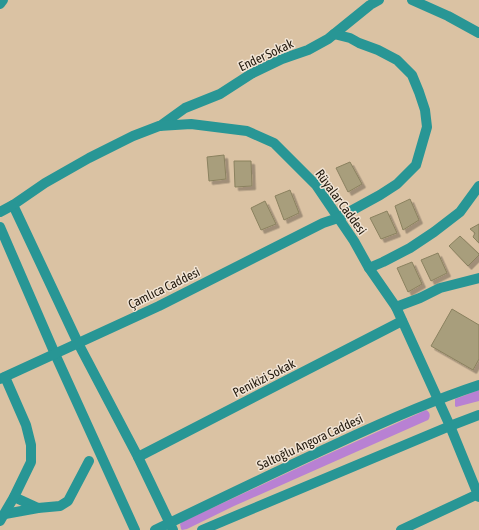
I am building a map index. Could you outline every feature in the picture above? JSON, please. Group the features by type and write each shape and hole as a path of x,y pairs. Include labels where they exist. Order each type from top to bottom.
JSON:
{"street":[{"path":"0,4 2,0"},
{"name":"Ender Sokak","path":"159,126 185,108 220,94 250,74 282,59 308,50 328,39 370,5 379,0"},
{"path":"412,0 448,16 476,31 479,41"},
{"name":"Çamlıca Caddesi","path":"3,378 159,306 323,223 338,218 397,184 416,165 427,128 425,110 412,75 397,60 378,50 350,38 334,34"},
{"name":"Rüyalar Caddesi","path":"0,212 45,183 89,158 133,136 159,126 190,124 247,130 274,143 316,185 354,240 369,268 396,307 450,426 478,496"},
{"path":"369,268 410,248 434,232 460,212 479,186"},
{"path":"13,205 78,343 138,457 171,527"},
{"path":"0,227 135,530"},
{"path":"396,307 420,298 440,288 479,278"},
{"name":"Penikizi Sokak","path":"138,457 402,321"},
{"path":"2,518 31,462 32,445 26,425 3,378"},
{"name":"Saltoğlu Angora Caddesi","path":"155,530 171,527 283,468 396,416 479,385"},
{"path":"202,530 479,414"},
{"path":"2,518 38,508 60,506 68,501 89,461"},
{"path":"401,530 478,496"},
{"path":"14,497 38,508"}],"shaded area":[{"path":"479,390 479,401 455,406 455,399"},
{"path":"426,410 430,414 428,420 234,506 187,529 181,529 180,524 182,522"}],"building":[{"path":"224,155 226,179 209,181 207,157"},
{"path":"234,161 251,161 252,186 235,187"},
{"path":"350,162 362,184 348,192 336,168"},
{"path":"290,190 299,213 284,220 275,196"},
{"path":"410,199 419,220 403,230 395,206"},
{"path":"265,201 276,224 261,230 251,208"},
{"path":"387,211 397,233 381,239 370,218"},
{"path":"479,224 479,243 473,237 475,233 470,229"},
{"path":"460,236 479,254 468,266 449,246"},
{"path":"438,253 447,273 431,281 421,260"},
{"path":"412,262 422,284 408,292 397,268"},
{"path":"452,309 479,325 479,359 473,370 431,346"}]}
